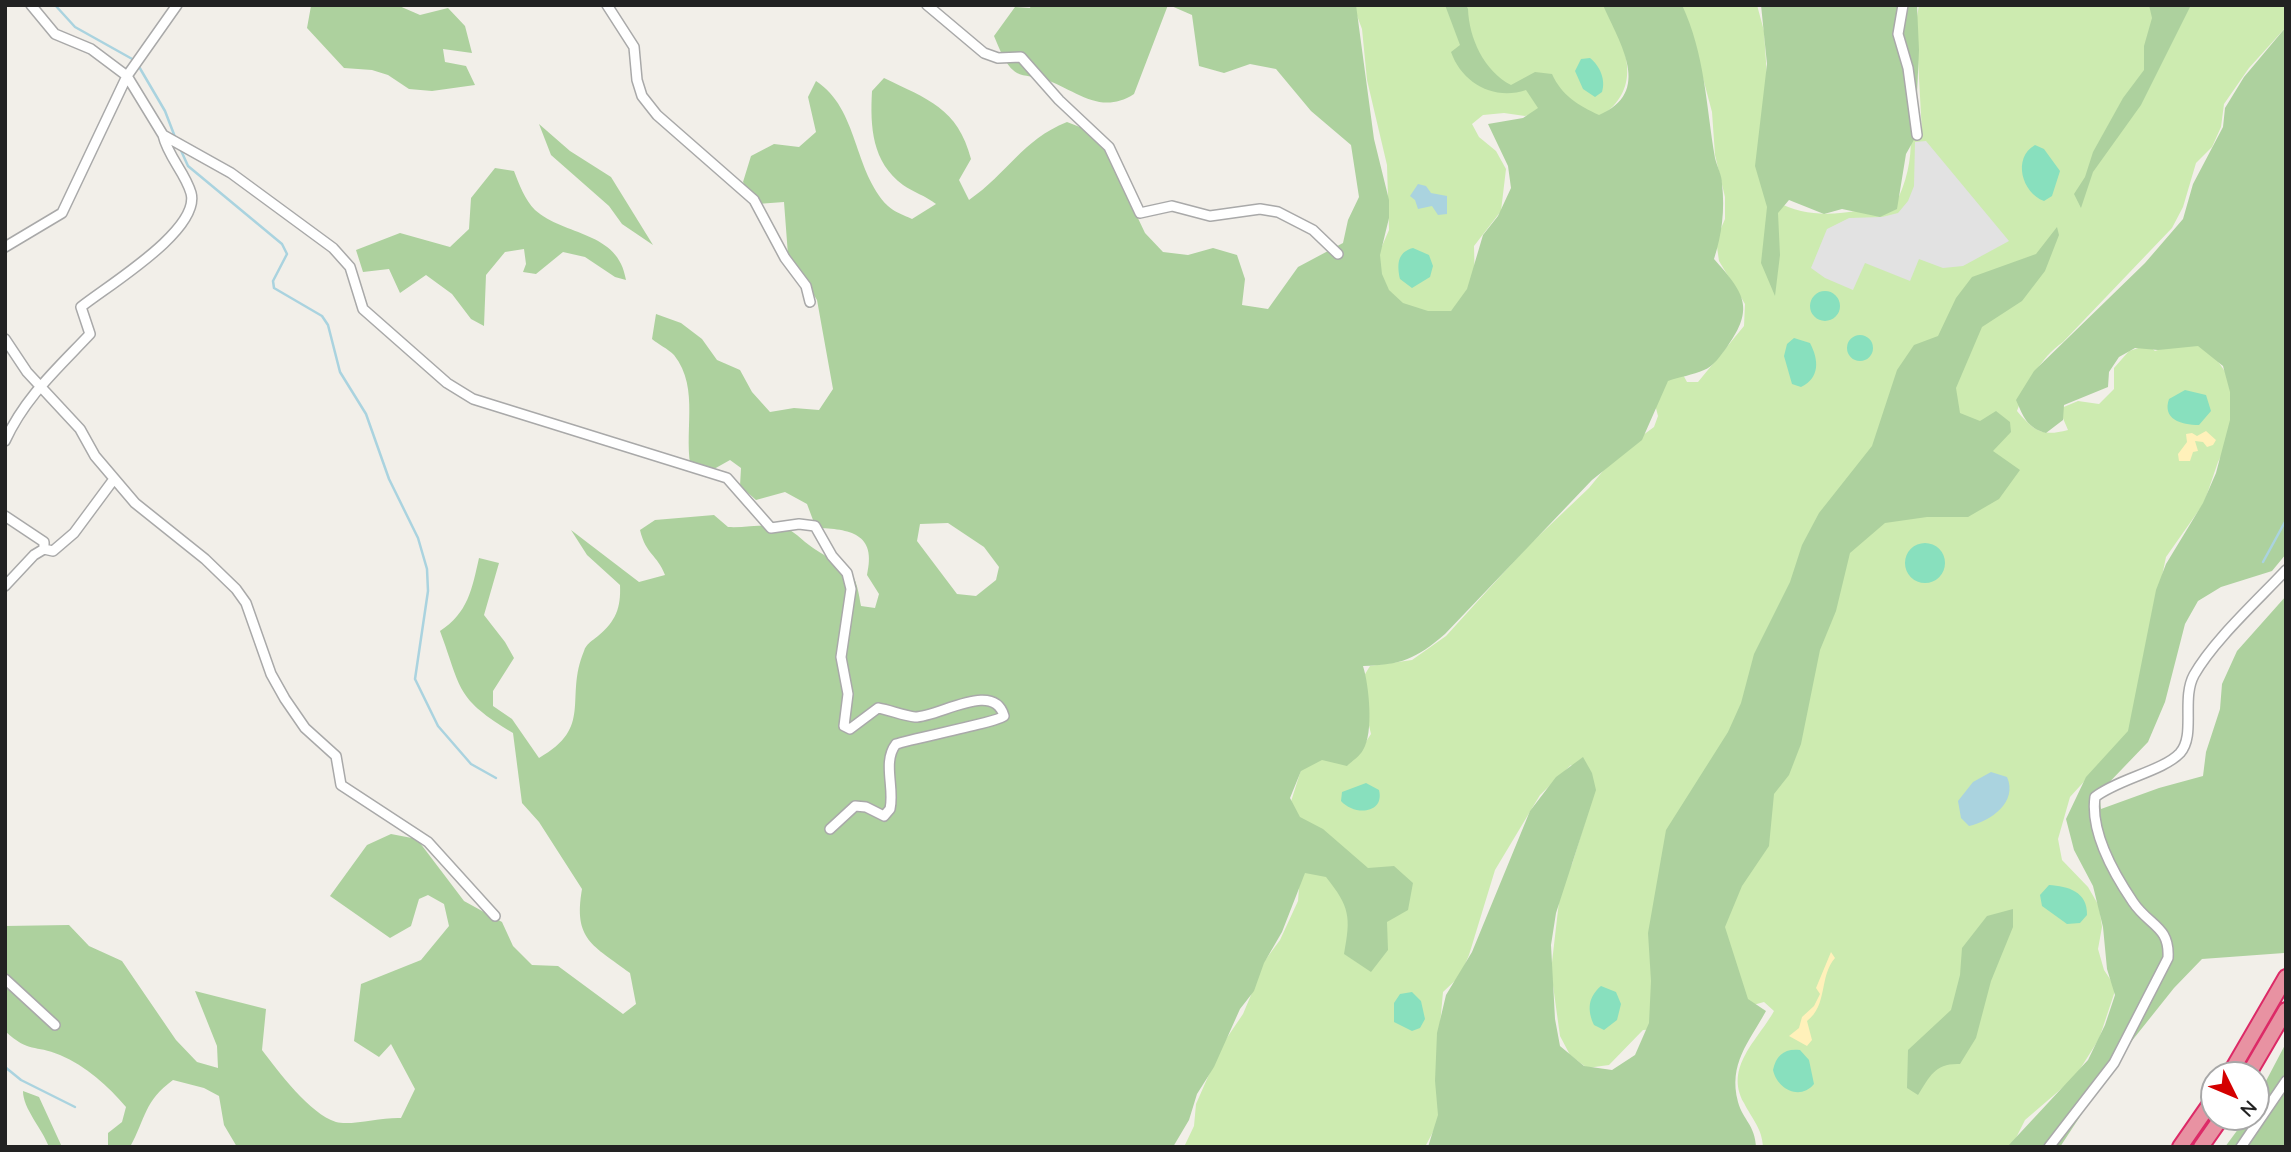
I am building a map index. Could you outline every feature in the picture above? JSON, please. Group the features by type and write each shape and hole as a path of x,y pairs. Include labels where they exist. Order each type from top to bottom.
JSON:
{"highway":[{"path":"2236,1061 2286,977"},
{"path":"2256,1061 2286,1010"},
{"path":"2179,1147 2200,1118"},
{"path":"2201,1147 2212,1131"}],"street":[{"path":"5,440 15,419 41,384 90,334 81,307 166,242 186,221 192,206 191,194 173,163 163,135 128,76 91,49 55,34 31,5"},
{"path":"5,247 62,213 128,76 177,5"},
{"path":"607,5 634,47 637,80 642,96 657,116 754,200 785,258 806,286 810,302"},
{"path":"927,5 984,53 998,58 1021,57 1059,100 1109,147 1140,213 1172,206 1210,216 1260,209 1278,212 1313,230 1338,254"},
{"path":"1903,5 1898,34 1909,68 1917,135"},
{"path":"163,135 231,173 333,248 350,267 363,309 447,383 473,399 727,478 771,528 799,524 816,526 832,556 847,573 851,589 841,657 848,694 844,726 850,729 878,709 913,717 937,713 972,700 995,703 1002,708 1004,716 999,722 960,726 897,744 891,751 890,809 884,816 866,807 855,806 830,829"},
{"path":"5,340 27,372 80,429 94,456 135,503 205,559 236,589 246,603 271,674 305,728 336,756 341,785 435,847 495,916"},
{"path":"5,586 34,555 44,549 54,551 74,533 114,479"},
{"path":"5,516 44,542 44,549"},
{"path":"2049,1147 2113,1063 2168,958 2169,942 2164,932 2133,903 2109,858 2094,820 2095,797 2113,785 2173,759 2183,750 2188,734 2186,698 2194,676 2286,570"},
{"path":"5,979 55,1026"},
{"path":"2241,1147 2286,1081"}],"green space":[{"path":"397,5 420,15 448,8 465,26 472,53 443,49 445,62 466,66 475,85 432,91 409,89 388,75 372,70 344,68 307,28 311,6"},
{"path":"1031,5 1168,5 1134,94 1122,100 1099,102 1044,79 1020,74 1009,66 994,36 1015,7 1030,8"},
{"path":"1169,5 1356,5 1374,139 1389,200 1389,218 1380,255 1382,274 1389,290 1403,303 1428,311 1451,311 1467,289 1483,235 1498,216 1511,188 1508,166 1488,124 1523,118 1538,108 1526,90 1514,93 1491,91 1471,81 1463,73 1451,52 1460,45 1445,5 1466,5 1471,31 1480,53 1501,79 1511,85 1535,72 1552,74 1571,99 1599,115 1615,105 1625,94 1628,80 1628,66 1623,51 1603,5 1682,5 1696,42 1704,80 1723,194 1722,222 1714,259 1739,291 1742,300 1741,321 1736,333 1711,366 1668,381 1642,440 1592,480 1445,634 1407,659 1363,666 1369,696 1369,721 1363,750 1347,766 1322,760 1301,771 1290,798 1300,817 1323,829 1368,868 1394,866 1413,883 1408,910 1387,922 1388,950 1371,972 1344,954 1348,931 1347,913 1334,887 1326,877 1305,873 1282,932 1264,963 1254,991 1240,1009 1214,1067 1197,1094 1189,1120 1173,1147 237,1147 224,1125 219,1096 204,1088 173,1080 156,1095 130,1147 108,1147 108,1133 122,1122 126,1107 104,1084 79,1065 51,1052 20,1043 5,1031 5,926 69,925 89,946 122,961 176,1040 197,1062 218,1068 217,1046 195,991 266,1009 262,1050 305,1101 326,1117 342,1123 401,1118 415,1089 391,1044 379,1057 354,1041 361,984 421,960 449,926 444,904 428,895 419,899 411,926 390,938 330,896 367,845 391,834 417,839 464,901 502,922 513,946 532,965 558,966 623,1014 636,1004 630,973 596,948 583,931 580,920 582,889 539,822 522,803 513,733 480,711 457,680 440,631 463,608 471,590 479,558 499,563 484,615 514,658 493,691 493,706 512,719 539,758 566,735 575,711 576,684 585,649 609,625 620,601 620,585 587,555 571,530 639,582 665,575 645,545 640,530 655,520 714,515 728,527 782,527 820,553 845,566 855,579 861,606 875,608 879,594 867,575 868,550 858,536 840,530 816,528 807,504 785,492 756,500 740,486 741,468 730,460 714,469 692,473 689,458 687,382 674,355 652,339 656,314 681,323 702,339 717,360 740,370 752,392 770,412 794,408 819,410 833,389 817,300 788,255 784,202 757,204 743,182 751,156 774,144 799,147 816,132 808,97 816,81 830,93 840,107 868,176 877,192 896,212 912,219 936,204 903,185 885,166 879,155 873,130 872,91 884,78 939,107 958,128 971,159 959,180 969,200 983,190 1026,147 1051,129 1067,122 1090,131 1106,151 1145,233 1163,252 1188,255 1213,248 1237,255 1245,279 1242,305 1268,309 1298,267 1343,243 1348,220 1359,197 1351,145 1311,111 1276,69 1250,64 1224,73 1199,66 1192,15","holes":["948,523 984,547 999,567 996,580 976,596 957,594 917,541 920,524"]},
{"path":"1353,5 1608,5 1621,38 1627,69 1626,83 1621,96 1594,121 1545,110 1525,116 1504,113 1483,115 1472,124 1479,137 1496,151 1506,169 1501,211 1474,246 1475,289 1447,315 1403,309 1387,294 1378,275 1379,253 1389,230 1387,165 1367,80 1362,29"},
{"path":"1678,5 1757,5 1764,31 1775,201 1805,212 1834,214 1895,205 1903,188 1908,171 1911,136 1922,133 1916,23 1919,5 2286,5 2286,27 2249,68 2224,104 2221,127 2212,147 2196,163 2183,207 2172,228 2047,356 2030,381 2017,411 2039,431 2051,433 2068,430 2059,409 2078,401 2099,404 2114,389 2114,368 2129,351 2148,345 2155,351 2175,344 2196,342 2213,354 2226,373 2233,393 2231,436 2218,462 2204,503 2166,557 2130,731 2070,797 2058,839 2062,860 2088,887 2099,906 2102,927 2098,949 2104,970 2116,988 2099,1039 2075,1077 2025,1120 2015,1140 2007,1147 1763,1147 1759,1129 1739,1090 1738,1078 1746,1054 1774,1011 1764,1002 1665,1029 1643,1030 1609,1065 1587,1068 1570,1055 1560,1036 1551,971 1561,884 1572,864 1585,822 1586,780 1571,765 1540,795 1495,870 1469,955 1460,976 1443,992 1440,1025 1443,1113 1425,1147 1184,1147 1194,1126 1196,1104 1222,1045 1243,1014 1251,995 1255,974 1280,940 1298,901 1300,874 1288,811 1301,770 1319,759 1359,752 1371,734 1359,684 1370,666 1412,660 1446,636 1527,547 1589,488 1616,455 1654,427 1658,416 1652,393 1668,347 1687,382 1698,382 1744,326 1745,304 1719,261 1716,240 1725,219 1725,197 1715,155 1712,112 1695,48"},
{"path":"1761,5 1917,5 1919,50 1915,138 1906,154 1897,209 1880,217 1842,209 1824,214 1789,200 1778,213 1780,255 1775,296 1761,263 1767,207 1755,166 1767,64"},
{"path":"2149,5 2191,5 2141,105 2093,172 2081,208 2074,194 2085,177 2093,152 2123,98 2144,70 2144,46 2152,18"},
{"path":"2286,27 2286,554 2272,571 2221,587 2198,601 2185,624 2165,702 2148,742 2099,793 2101,809 2159,788 2203,776 2206,752 2220,709 2222,684 2237,651 2286,596 2286,950 2284,953 2202,959 2174,988 2119,1057 2060,1147 2007,1147 2088,1060 2105,1025 2115,995 2107,969 2103,927 2093,886 2074,850 2066,819 2086,777 2128,731 2156,590 2166,564 2203,503 2216,473 2230,420 2230,392 2223,366 2198,346 2158,350 2135,348 2119,357 2109,372 2108,387 2064,405 2063,420 2046,433 2030,425 2016,400 2034,371 2145,263 2183,219 2193,184 2223,127 2225,108 2244,77"},
{"path":"1590,58 1603,78 1602,92 1595,97 1583,89 1575,71 1581,59"},
{"path":"539,124 570,151 611,177 653,245 622,224 609,206 551,155"},
{"path":"2035,145 2044,149 2060,171 2052,196 2044,201 2030,191 2023,175 2024,158"},
{"path":"495,168 514,171 525,197 535,210 560,225 602,243 613,252 621,264 626,280 615,277 585,257 563,252 536,274 523,272 526,264 524,249 505,252 486,275 484,326 471,319 452,294 426,275 400,293 389,269 363,272 356,250 400,233 450,247 469,229 471,198"},
{"path":"2057,227 2059,235 2045,271 2022,301 1982,327 1956,388 1960,413 1980,421 1996,411 2010,422 2011,432 1993,451 2020,470 1999,499 1968,517 1927,517 1885,523 1850,553 1836,611 1820,650 1801,744 1789,775 1774,794 1769,846 1742,886 1725,927 1748,999 1766,1011 1747,1043 1736,1076 1738,1102 1753,1133 1756,1147 1428,1147 1438,1115 1435,1081 1437,1033 1446,995 1472,952 1530,811 1556,777 1583,757 1592,773 1596,790 1556,913 1551,945 1555,1019 1560,1046 1584,1066 1612,1070 1635,1055 1649,1023 1651,981 1648,933 1666,830 1728,732 1741,703 1754,654 1790,582 1802,545 1819,513 1872,446 1897,370 1914,345 1938,336 1956,298 1972,277 2036,254"},
{"path":"1413,248 1429,255 1433,266 1430,277 1412,288 1400,279 1399,264 1401,256"},
{"path":"1825,291 1835,296 1840,306 1835,316 1825,321 1815,316 1810,306 1815,296"},
{"path":"1860,335 1869,339 1873,348 1869,357 1860,361 1851,357 1847,348 1851,339"},
{"path":"1794,338 1810,343 1816,362 1812,379 1801,387 1792,384 1784,356 1787,344"},
{"path":"2185,390 2206,395 2211,411 2199,425 2175,420 2168,412 2169,399"},
{"path":"1925,543 1939,549 1945,563 1939,577 1925,583 1911,577 1905,563 1911,549"},
{"path":"1366,783 1379,790 1380,798 1373,808 1353,809 1341,801 1342,792"},
{"path":"2049,885 2070,889 2080,896 2087,915 2080,923 2067,924 2042,906 2040,895"},
{"path":"2013,909 2013,927 1991,981 1976,1038 1960,1064 1939,1068 1918,1095 1907,1088 1908,1050 1951,1010 1960,975 1962,948 1987,916"},
{"path":"1601,986 1616,992 1621,1004 1617,1020 1604,1030 1594,1025 1590,1014 1591,999"},
{"path":"1412,992 1421,1001 1425,1019 1420,1028 1412,1031 1394,1022 1394,1003 1400,994"},
{"path":"2286,1043 2286,1147 2225,1147 2237,1131 2270,1131 2270,1073"},
{"path":"1790,1050 1800,1050 1809,1060 1814,1084 1802,1092 1790,1091 1779,1083 1773,1070 1776,1060 1782,1054"},
{"path":"23,1091 39,1097 62,1147 49,1147 29,1112"}],"sand":[{"path":"2206,431 2216,440 2213,445 2207,447 2203,442 2195,441 2198,451 2193,452 2190,461 2179,461 2178,454 2187,442 2186,434 2197,436"},
{"path":"1831,952 1835,958 1827,973 1821,999 1814,1014 1807,1021 1812,1040 1807,1046 1789,1036 1799,1028 1802,1017 1814,1006 1820,994 1816,988"}],"shaded area":[{"path":"1926,141 2009,241 1963,266 1943,268 1919,259 1910,281 1865,263 1853,290 1825,278 1811,268 1827,229 1849,218 1882,217 1898,213 1908,201 1914,186 1915,142"}],"water":[{"path":"1418,184 1426,186 1431,193 1447,196 1447,214 1438,215 1432,206 1418,209 1415,200 1410,196"},
{"path":"1991,772 2007,777 2009,794 2006,802 1994,815 1969,826 1961,818 1958,801 1973,782"}],"waterway":[{"path":"55,5 75,27 134,60"},
{"path":"138,65 165,111 175,137"},
{"path":"179,146 188,166 282,244 287,254 273,281 274,288 322,316 328,325 340,372 366,414 389,479 418,538 427,569 428,591 415,679 438,726 471,764 496,778"},
{"path":"2263,562 2286,520"},
{"path":"5,1067 21,1080 75,1107"}]}
